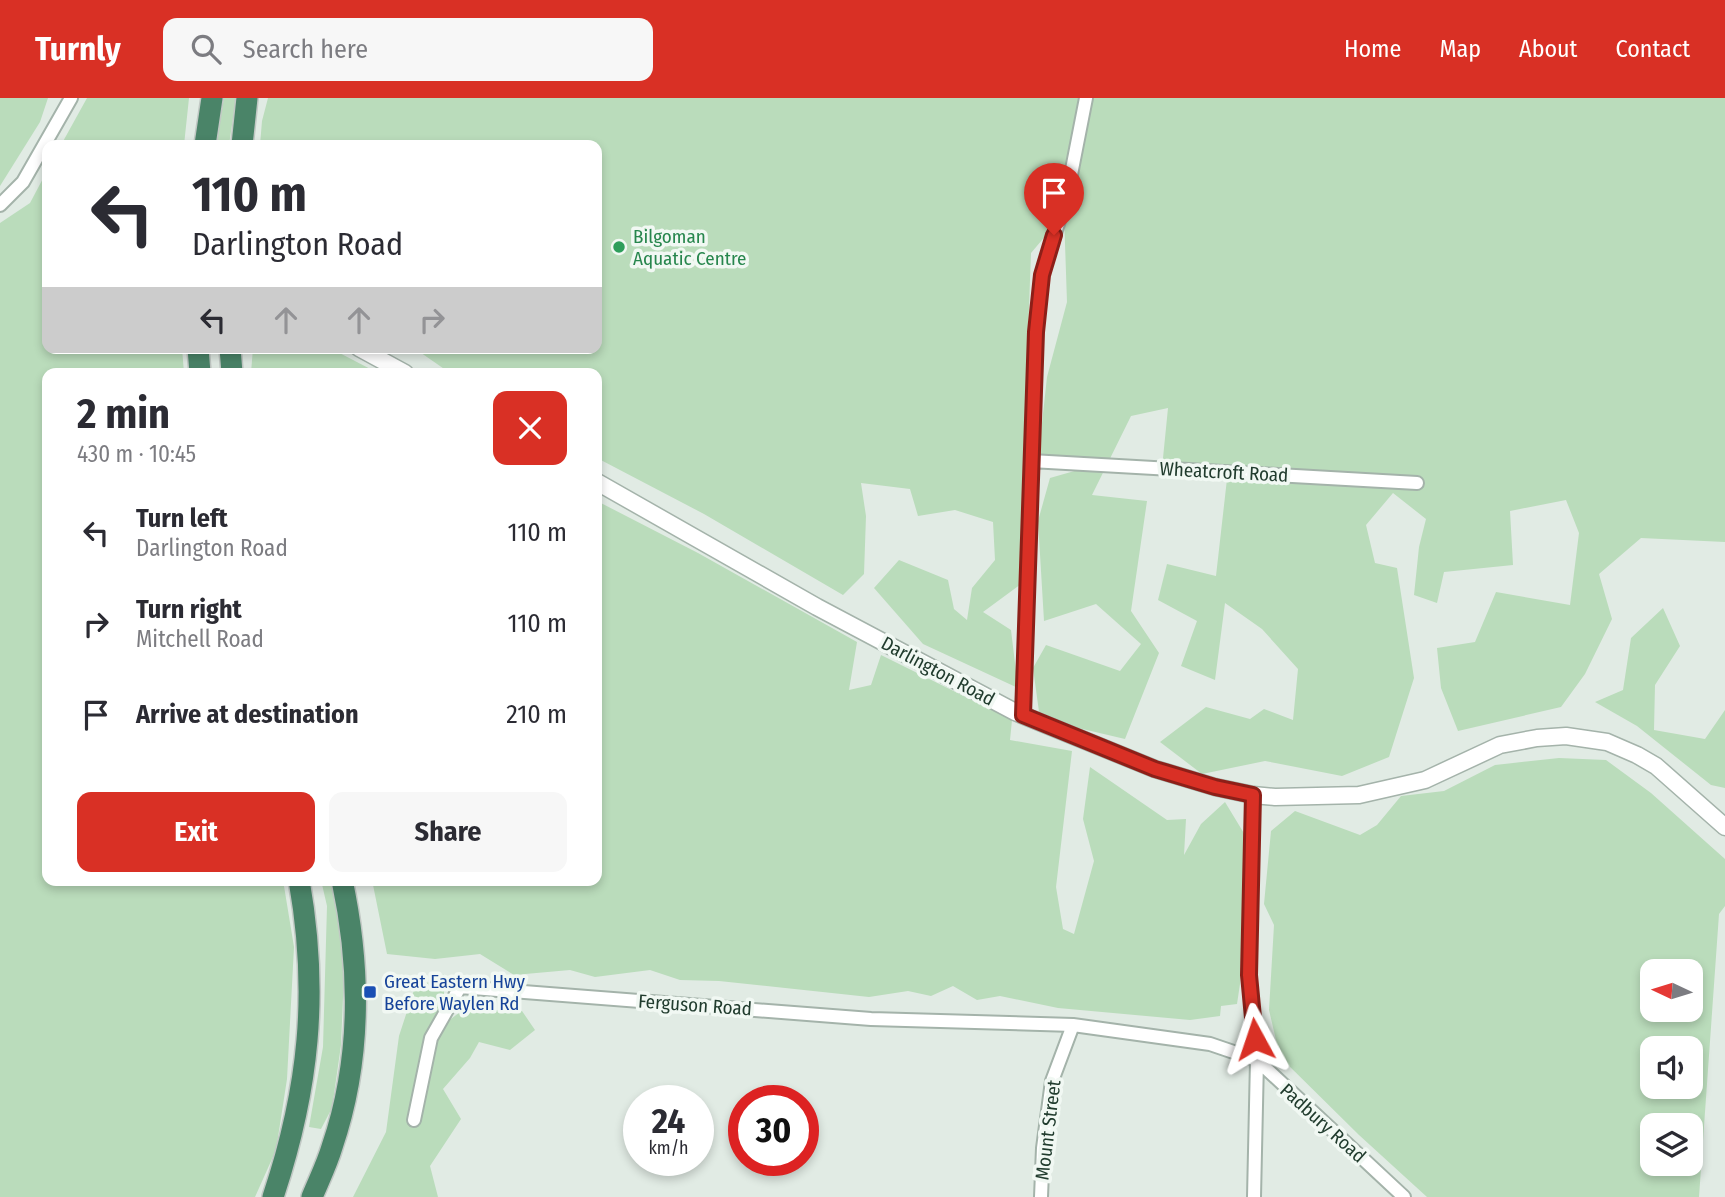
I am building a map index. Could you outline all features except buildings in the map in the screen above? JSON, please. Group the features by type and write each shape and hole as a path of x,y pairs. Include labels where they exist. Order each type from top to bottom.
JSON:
{"highway":[{"path":"206,140 212,98"},
{"path":"243,140 247,98"},
{"path":"273,1197 288,1150 302,1090 308,1036 311,978 300,886"},
{"path":"312,1197 333,1145 348,1083 355,1033 356,965 343,886"}],"street":[{"path":"47,140 71,98"},
{"path":"1023,715 1036,332 1042,275 1067,195 1086,98"},
{"path":"0,205 23,182 42,149"},
{"path":"370,354 396,368"},
{"name":"Wheatcroft Road","path":"1031,461 1417,483"},
{"name":"Darlington Road","path":"602,485 817,607 1023,715 1155,769 1253,795 1359,795 1425,780 1500,745 1566,736 1607,742 1637,755 1656,766 1725,827"},
{"path":"1253,795 1249,975 1257,1060 1254,1197"},
{"name":"Ferguson Road","path":"414,1120 431,1038 460,987 871,1019 1073,1025"},
{"name":"Padbury Road","path":"1073,1025 1210,1044 1257,1060 1405,1197"},
{"name":"Mount Street","path":"1041,1197 1043,1148 1052,1081 1073,1025"}],"green space":[{"path":"0,98 48,98 40,122 0,186"},
{"path":"87,98 189,98 185,140 64,140"},
{"path":"224,98 236,98 230,140 217,140"},
{"path":"268,98 1725,98 1725,542 1641,538 1599,574 1612,619 1585,674 1561,707 1458,731 1441,688 1437,648 1475,642 1496,592 1570,605 1579,533 1566,500 1510,511 1513,565 1444,572 1437,603 1414,595 1419,547 1426,519 1393,493 1366,525 1375,563 1397,568 1414,678 1389,757 1342,776 1265,761 1202,774 1160,742 1206,707 1250,719 1264,709 1293,720 1298,669 1262,629 1225,603 1215,680 1181,666 1197,621 1158,600 1167,564 1216,576 1227,479 1162,468 1168,408 1131,416 1092,495 1147,501 1131,611 1159,653 1125,739 1040,719 1033,668 1046,645 1120,671 1141,644 1096,604 1044,621 1038,521 1050,478 1078,470 1038,460 1047,377 1067,302 1064,214 1031,253 1022,499 1027,531 1021,584 983,612 1011,630 1018,688 923,644 874,588 899,560 948,580 954,609 967,620 972,588 995,560 993,522 955,510 918,516 910,489 861,483 866,516 864,574 843,595 704,514 602,461 602,368 443,368 423,354 602,354 602,140 260,140"},
{"path":"42,180 42,354 182,354 184,368 42,368 42,886 284,886 294,947 287,1079 276,1150 255,1197 0,1197 0,223 30,203"},
{"path":"253,354 342,354 368,368 251,368"},
{"path":"602,504 698,553 857,642 849,690 871,685 881,655 1012,720 1010,740 1072,751 1056,887 1063,929 1074,934 1094,861 1083,819 1090,767 1167,820 1186,819 1184,855 1201,824 1225,802 1245,835 1240,984 1237,1004 1221,1006 1220,1016 1190,1020 1058,1008 1000,996 977,1000 953,986 931,996 908,991 869,997 719,981 680,980 650,970 595,977 570,970 514,975 480,954 435,959 387,954 373,886 602,886"},
{"path":"1663,608 1680,646 1655,685 1654,730 1705,739 1725,710 1725,788 1711,785 1637,726 1595,702 1623,690 1631,638"},
{"path":"1559,758 1606,760 1651,793 1725,859 1725,906 1719,914 1703,1140 1703,1113 1640,1113 1640,1176 1700,1176 1699,1197 1427,1197 1280,1057 1269,1010 1274,925 1264,904 1271,831 1295,811 1360,835 1377,825 1401,796 1444,791 1495,765"},
{"path":"322,886 332,886 340,921 344,974 341,1045 332,1108 321,1129 309,1127 323,1047 327,906"},
{"path":"444,974 439,1028 464,1009 522,1011 535,1030 510,1050 479,1042 470,1058 443,1089 461,1119 430,1166 438,1197 353,1197 386,1132 399,1036 414,990"}],"place":[{"name":"Bilgoman Aquatic Centre","path":"619,247"},
{"name":"Great Eastern Hwy Before Waylen Rd","path":"370,992"}],"route":[{"path":"1054,235 1042,275 1036,332 1023,715 1155,769 1253,795 1249,975 1255,1039"}]}
